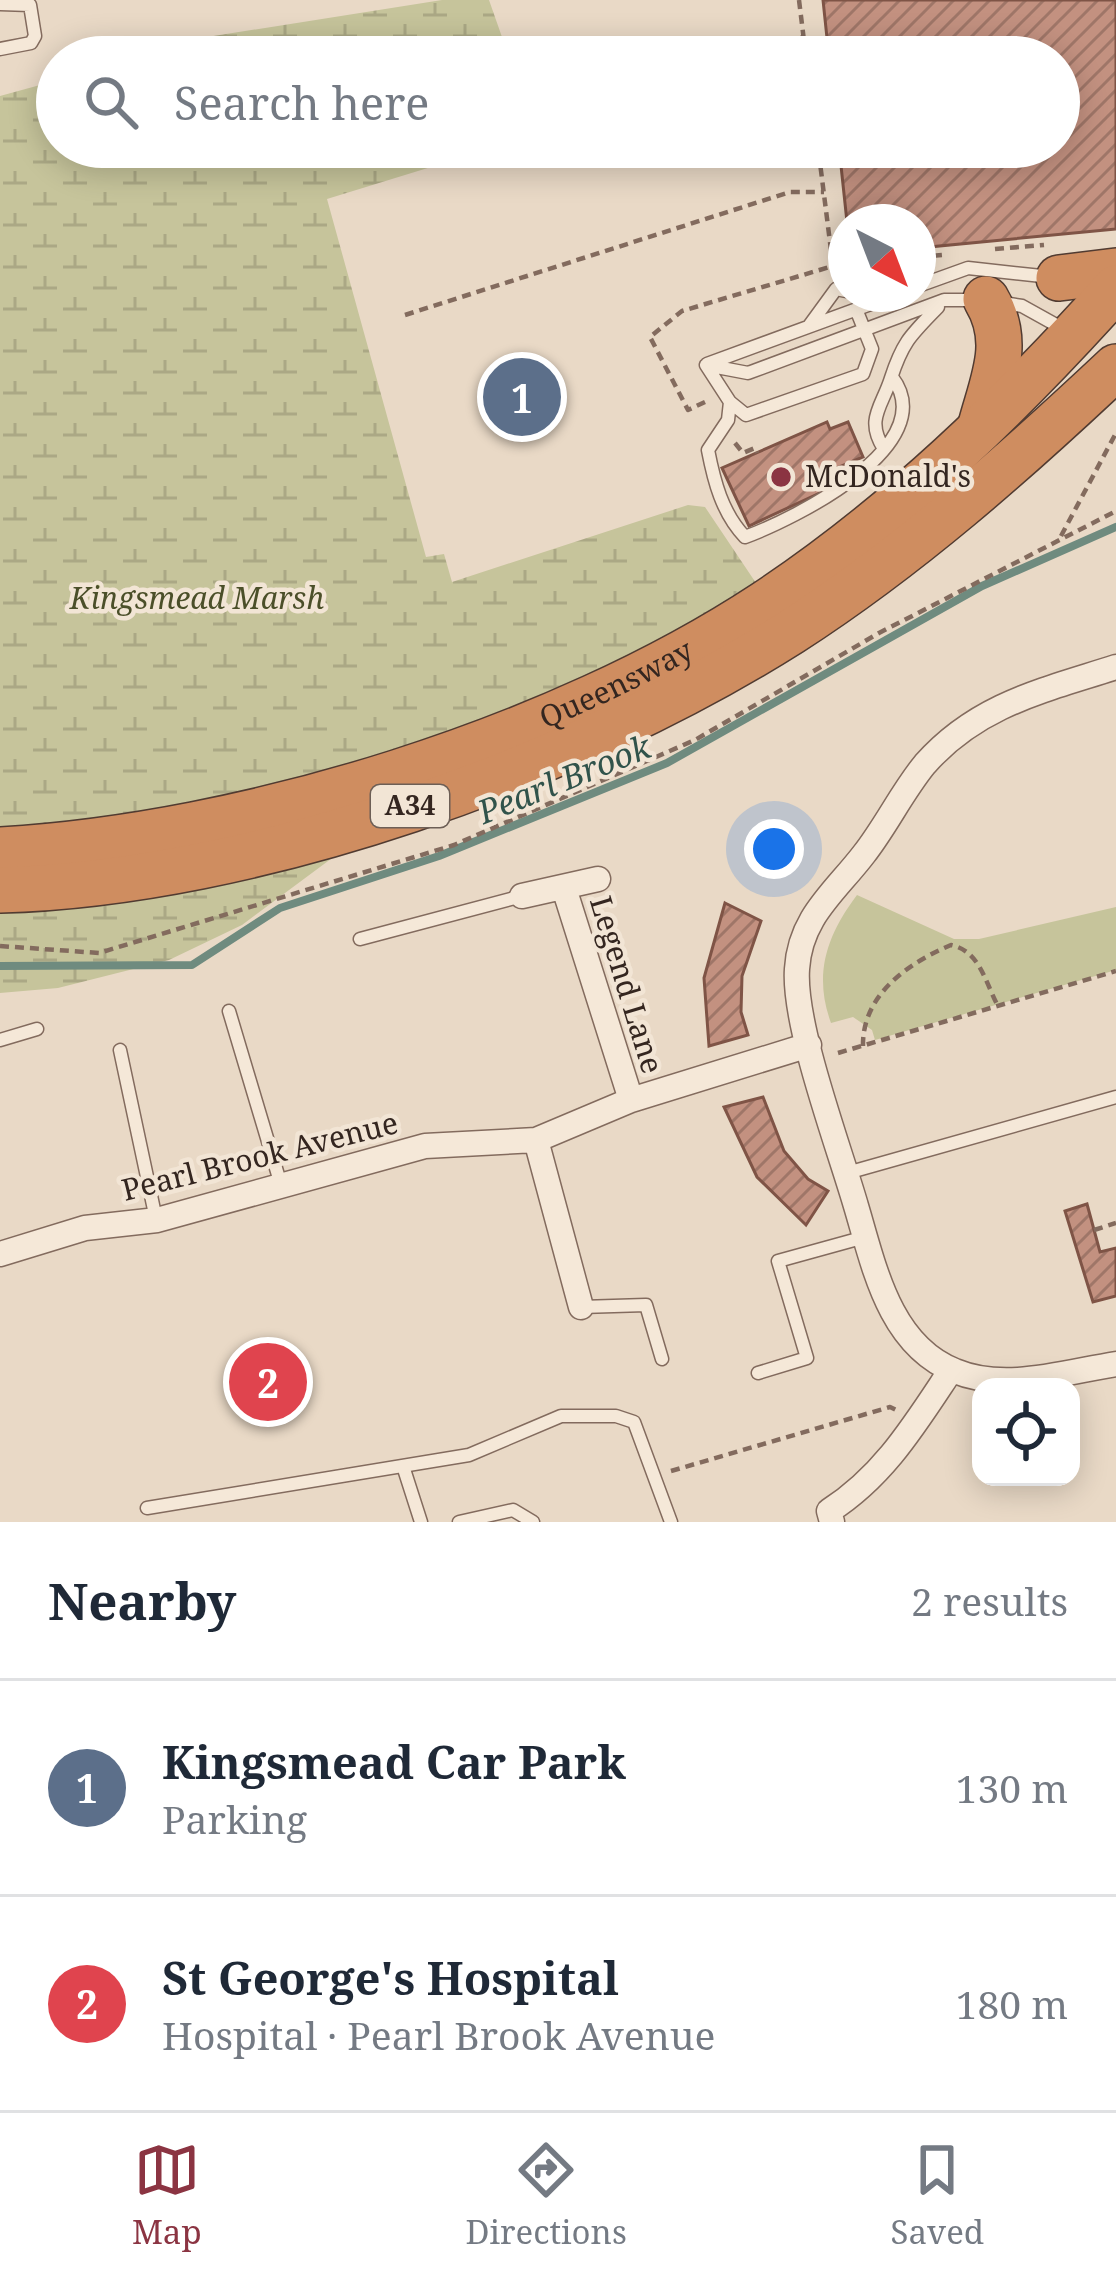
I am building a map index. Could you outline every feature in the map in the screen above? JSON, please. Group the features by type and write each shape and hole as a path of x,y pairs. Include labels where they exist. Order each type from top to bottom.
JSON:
{"highway":[{"name":"Queensway","path":"0,850 168,833 333,791 535,720 688,647 779,617 980,428 1088,292"},
{"path":"965,300 998,320 1001,350 980,428"},
{"name":"Queensway","path":"0,890 178,869 354,825 583,742 779,617 928,531 1033,445 1116,364"}],"street":[{"path":"1088,292 1116,364"},
{"path":"1116,667 1026,692 997,707 926,763 806,926 796,972 812,1052 865,1237 888,1304 905,1330 951,1370 1008,1381 1116,1364"},
{"name":"Legend Lane","path":"522,896 598,879"},
{"name":"Legend Lane","path":"564,888 631,1100"},
{"name":"Pearl Brook Avenue","path":"0,1254 85,1228 157,1220 425,1146 536,1140 631,1100 812,1052"},
{"path":"536,1140 581,1307"},
{"path":"832,1522 829,1510 862,1490 951,1370"}],"lane":[{"path":"0,4 30,5 35,36 31,43 0,49"},
{"path":"936,280 968,268 1088,292"},
{"path":"706,365 748,373 965,300 1022,306 1088,292"},
{"path":"884,449 873,418 892,377 900,344 965,300"},
{"path":"809,327 828,301"},
{"path":"706,365 848,312"},
{"path":"706,365 730,402 746,415 863,374 872,349 857,312"},
{"path":"730,402 728,420 708,450 727,514 745,537 841,489 884,449 899,422 903,400 892,377"},
{"path":"360,939 522,896"},
{"path":"229,1011 281,1186"},
{"path":"0,1040 38,1029"},
{"path":"120,1050 157,1220"},
{"path":"847,1173 1116,1097"},
{"path":"758,1373 808,1358 778,1261 865,1237"},
{"path":"581,1307 646,1305 662,1359"},
{"path":"148,1508 469,1455 561,1416 616,1416 634,1422 671,1522"},
{"path":"404,1466 421,1522"},
{"path":"459,1522 513,1510 533,1522"}],"path":[{"path":"799,0 803,36"},
{"path":"821,168 828,225"},
{"path":"405,315 790,192 824,192"},
{"path":"984,250 1088,292"},
{"path":"936,255 962,253"},
{"path":"730,402 715,410 706,401 688,410 650,337 682,311 828,267"},
{"path":"1058,541 1116,433"},
{"path":"863,1046 862,1028 884,987 951,945 965,948 980,967 998,1006"},
{"path":"812,1052 863,1046 1116,971"},
{"path":"1094,1230 1116,1223"},
{"path":"655,1476 890,1407 916,1422"}],"green space":[{"path":"442,0 489,0 502,36 214,36"},
{"name":"Kingsmead Marsh","path":"36,86 36,168 428,168 327,199 426,557 444,554 452,582 688,505 705,507 756,583 347,847 242,925 169,960 58,988 0,993 0,96"},
{"path":"857,895 954,939 979,939 1116,907 1116,970 875,1040 872,1030 853,1017 831,1023 823,988 831,940"}],"building":[{"path":"823,0 1116,0 1116,229 936,246 936,204 845,204 841,168 1080,168 1080,36 827,36"},
{"name":"McDonald's","path":"827,422 830,429 848,422 863,457 832,470 839,484 749,526 722,468"},
{"path":"725,903 761,921 742,976 741,1012 748,1035 709,1046 704,978"},
{"path":"763,1097 784,1151 808,1179 828,1191 806,1225 757,1177 724,1107"},
{"path":"1087,1204 1100,1252 1116,1248 1116,1296 1093,1302 1065,1211"}],"waterway":[{"name":"Pearl Brook","path":"0,966 192,965 280,908 439,856 667,763 982,586 1116,527"}],"place":[{"name":"Kingsmead Car Park","path":"522,397"},
{"name":"McDonald's","path":"781,477"},
{"name":"St George's Hospital","path":"268,1382"}]}
